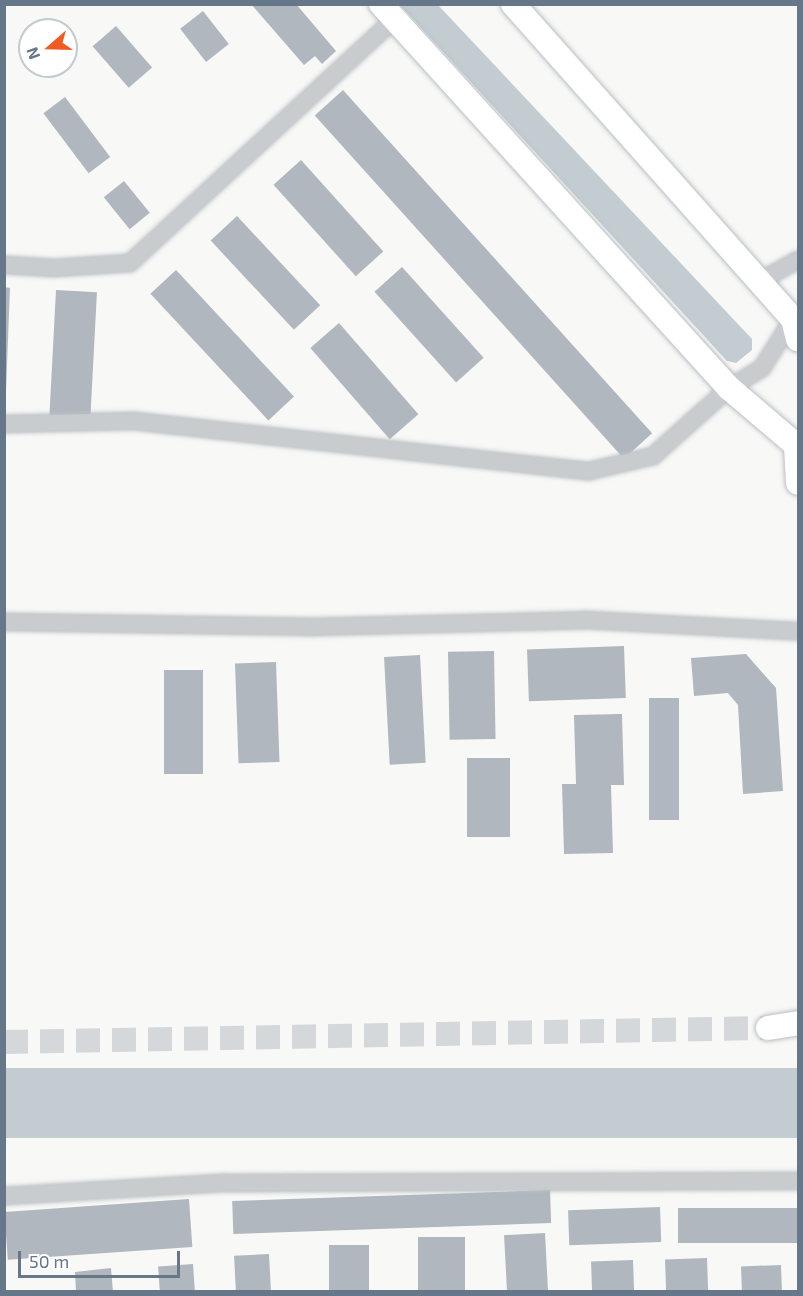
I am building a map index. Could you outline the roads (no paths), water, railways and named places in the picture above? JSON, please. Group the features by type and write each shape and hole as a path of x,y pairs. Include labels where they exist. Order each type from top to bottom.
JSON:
{"main road":[{"path":"513,4 760,281 797,328"},
{"path":"388,12 729,388 797,445 798,483"},
{"path":"768,1028 798,1023"}],"street":[{"path":"4,265 54,268 130,263 388,12"},
{"path":"760,281 798,260"},
{"path":"4,424 134,421 589,471 653,456 729,388 762,368 797,328"},
{"path":"4,622 308,627 585,620 798,631"},
{"path":"4,1196 226,1184 798,1181"}],"tunnel":[{"path":"4,1042 768,1028"}]}
